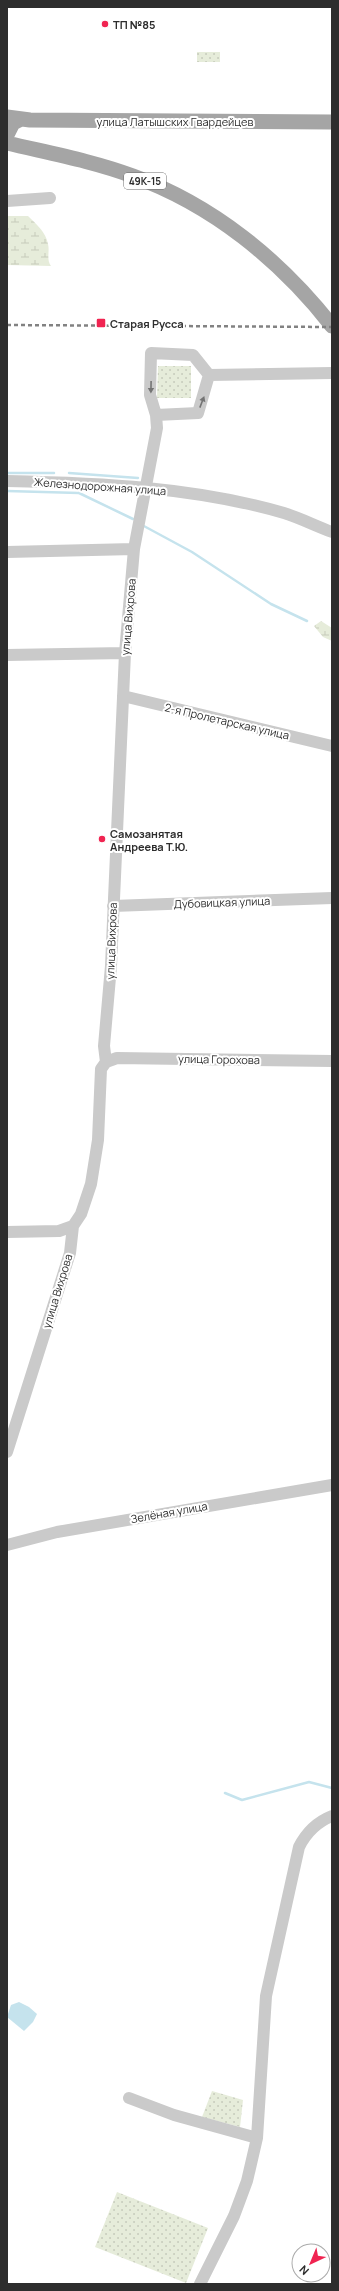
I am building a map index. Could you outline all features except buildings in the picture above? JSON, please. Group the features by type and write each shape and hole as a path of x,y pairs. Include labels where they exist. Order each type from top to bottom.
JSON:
{"main road":[{"name":"улица Латышских Гвардейцев","path":"13,118 332,122"},
{"path":"7,135 13,123 13,118"},
{"name":"49К-15","path":"7,143 133,176 178,195 228,226 276,264 309,298 332,326"}],"street":[{"path":"7,201 50,198"},
{"name":"улица Вихрова","path":"7,1452 70,1253 73,1226 81,1214 91,1184 98,1140 101,1069 106,1062 104,1046 111,966 125,653 134,549 139,515 157,428 156,415 150,395 151,353 193,355 209,375"},
{"path":"156,415 198,413 209,375 332,372"},
{"name":"Железнодорожная улица","path":"7,481 146,486 239,501 286,514 332,532"},
{"path":"7,552 134,549"},
{"path":"7,655 125,653"},
{"name":"2-я Пролетарская улица","path":"123,696 332,746"},
{"name":"Дубовицкая улица","path":"113,906 332,898"},
{"name":"улица Горохова","path":"106,1062 117,1058 332,1061"},
{"path":"7,1232 59,1231 73,1226"},
{"name":"Зелёная улица","path":"7,1545 64,1531 332,1485"},
{"path":"200,2284 234,2216 247,2181 257,2138 266,1996 297,1854 305,1835 324,1819 332,1816"},
{"path":"129,2098 174,2115 257,2138"}],"green space":[{"path":"197,52 220,52 220,62 197,62"},
{"path":"7,216 28,216 40,228 47,240 49,261 51,266 7,265"},
{"path":"158,366 191,366 191,398 157,398"},
{"path":"321,621 332,628 332,641 323,637 314,626"},
{"path":"212,2091 243,2100 240,2127 202,2117"},
{"path":"117,2192 208,2228 186,2283 95,2247"}],"water":[{"path":"19,2002 29,2007 37,2014 33,2022 24,2031 7,2017 11,2005"}],"waterway":[{"path":"7,473 54,473"},
{"path":"69,473 138,478"},
{"path":"7,491 79,493 133,519"},
{"path":"142,525 192,552 271,604 307,621"},
{"path":"225,1793 242,1800 309,1782 332,1788"}],"railway":[{"path":"7,325 332,327"}],"place":[{"name":"ТП №85","path":"105,24"},
{"name":"Старая Русса","path":"101,323"},
{"name":"Самозанятая Андреева Т.Ю.","path":"102,839"}]}
